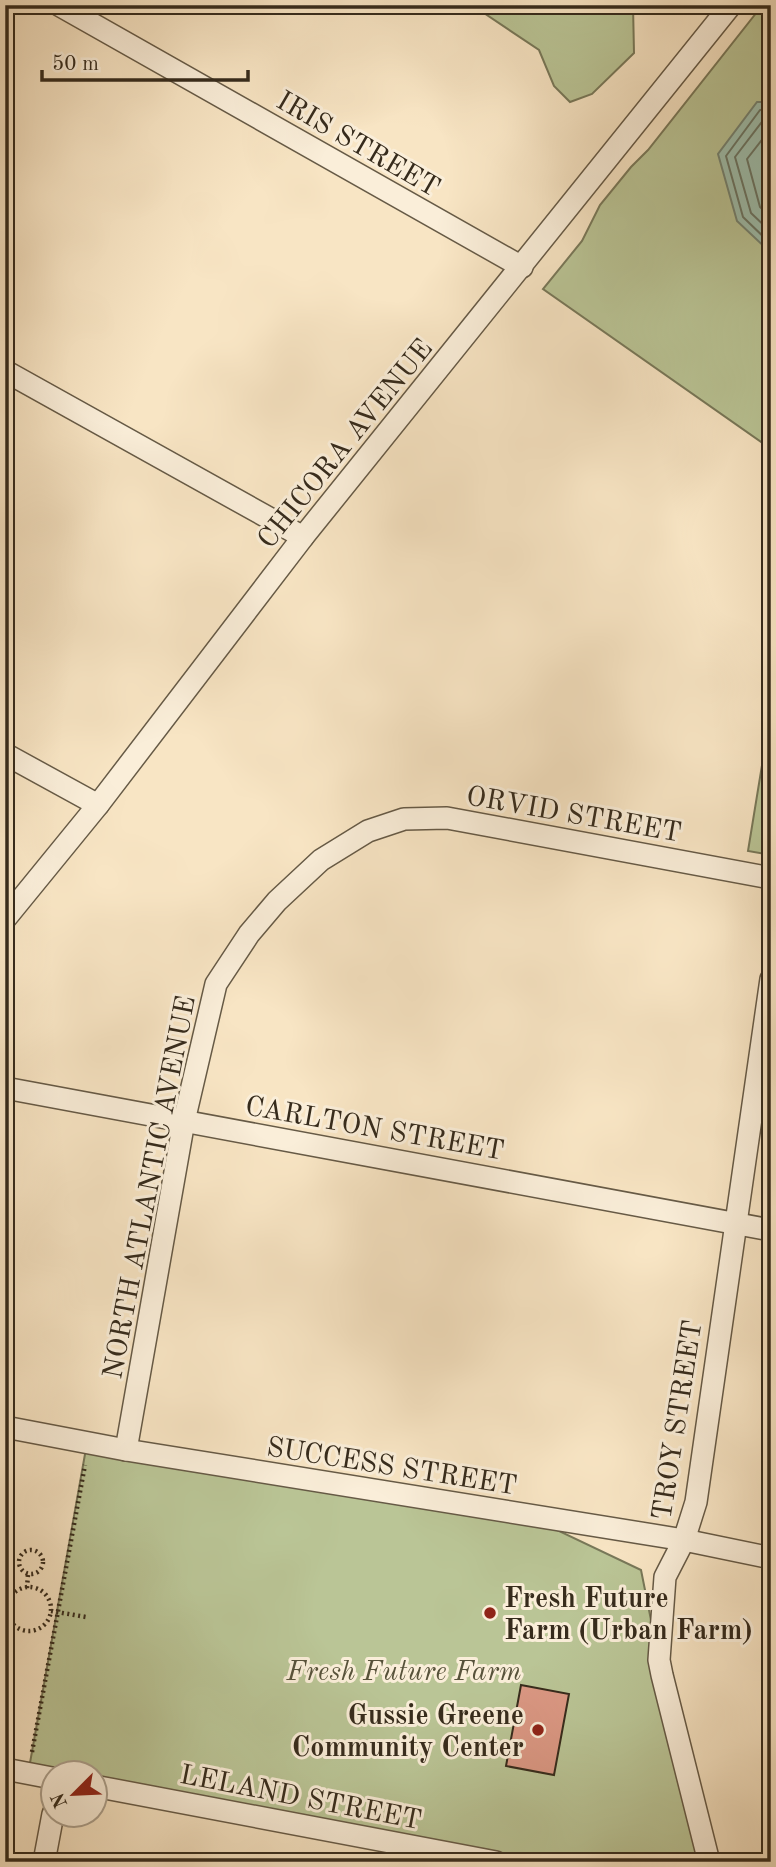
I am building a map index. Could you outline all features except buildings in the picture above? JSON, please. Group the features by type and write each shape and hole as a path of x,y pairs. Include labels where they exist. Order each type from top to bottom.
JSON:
{"street":[{"name":"IRIS STREET","path":"59,5 522,267"},
{"name":"CHICORA AVENUE","path":"5,919 98,805 303,537 731,5"},
{"path":"5,371 303,537"},
{"path":"5,754 98,805"},
{"name":"ORVID STREET","path":"368,831 404,819 447,818 771,878"},
{"name":"NORTH ATLANTIC AVENUE","path":"126,1450 184,1121 216,984 249,934 277,901 321,860 368,831"},
{"name":"TROY STREET","path":"709,1862 665,1695 660,1660 665,1577 684,1540 696,1503 771,979"},
{"name":"CARLTON STREET","path":"5,1088 771,1228"},
{"name":"SUCCESS STREET","path":"5,1427 126,1450 684,1540 771,1558"},
{"path":"5,1769 38,1775"},
{"name":"LELAND STREET","path":"108,1789 496,1862"},
{"path":"44,1862 50,1828"}],"path":[{"path":"31,1760 85,1465"},
{"path":"27,1550 35,1550 41,1556 43,1564 36,1573 28,1574 19,1566 19,1559 27,1550"},
{"path":"27,1588 28,1574"},
{"path":"27,1588 35,1588 46,1597 51,1611 45,1624 33,1631 13,1625 9,1619 7,1601 14,1593 27,1588"},
{"path":"51,1611 86,1616"}],"green space":[{"path":"472,5 633,5 634,53 592,94 570,102 554,86 539,50"},
{"path":"761,7 771,17 771,449 543,289 582,241 600,205 648,150"},
{"path":"771,710 771,855 748,851"},
{"name":"Fresh Future Farm","path":"87,1443 538,1521 641,1570 659,1660 709,1862 510,1862 108,1787 108,1758 38,1758 38,1774 28,1774"}],"water":[{"path":"757,102 771,102 771,253 737,221 718,154"}],"place":[{"name":"Fresh Future Farm (Urban Farm)","path":"490,1613"},
{"name":"Gussie Greene Community Center","path":"538,1730"}]}
